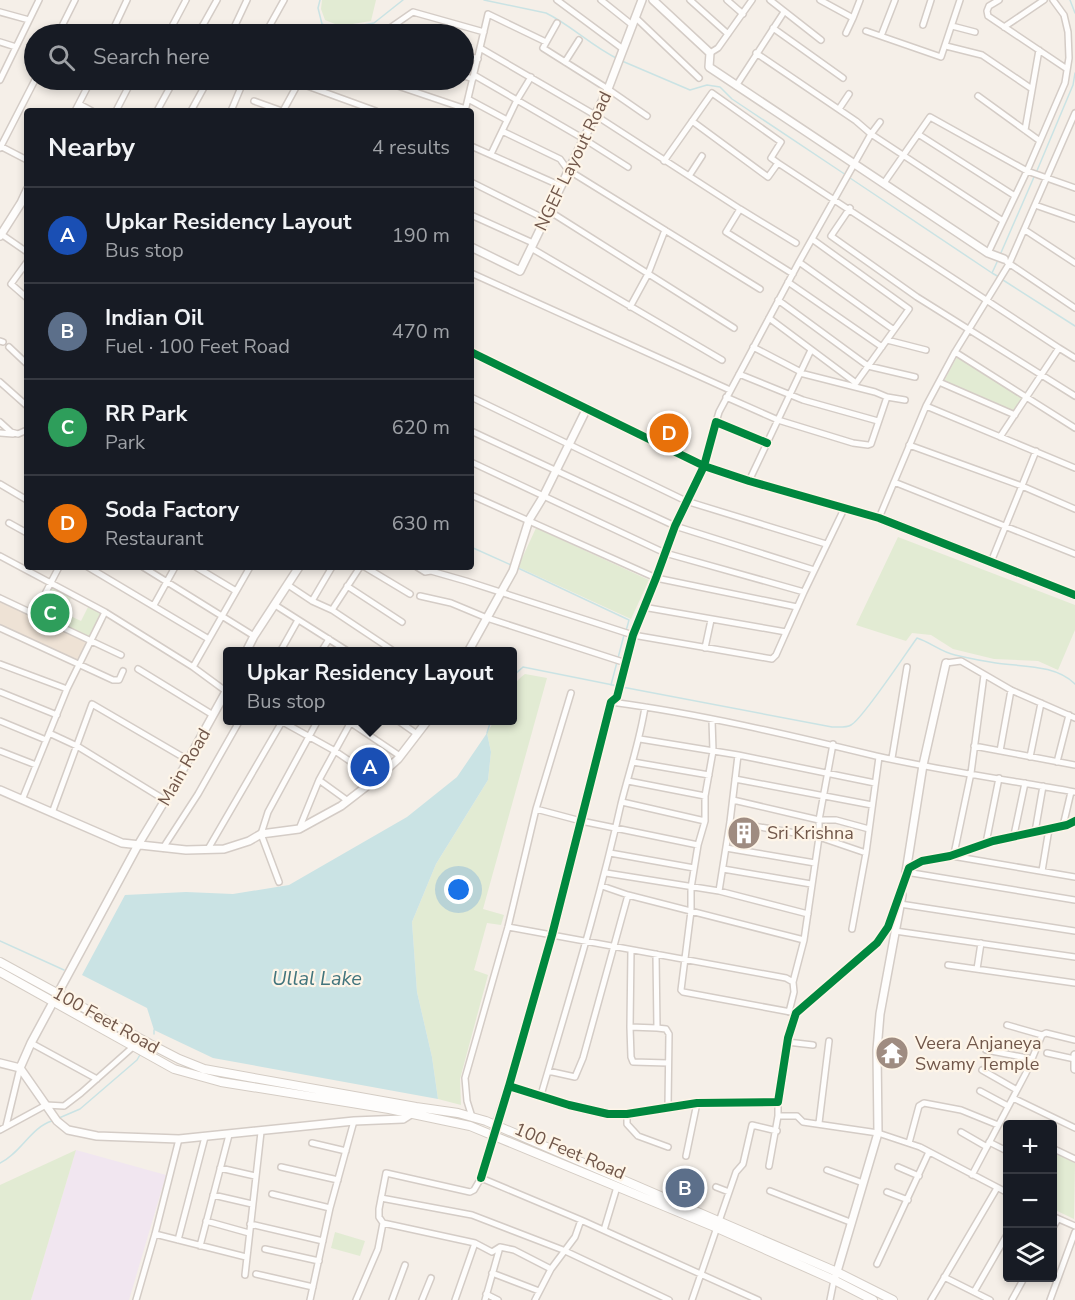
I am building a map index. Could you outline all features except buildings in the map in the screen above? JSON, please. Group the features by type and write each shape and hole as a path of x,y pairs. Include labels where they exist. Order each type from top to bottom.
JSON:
{"main road":[{"name":"100 Feet Road","path":"0,962 174,1069 202,1078 415,1111 458,1113 472,1117 496,1125 892,1300"},
{"name":"100 Feet Road","path":"0,972 57,997 179,1059 204,1069 415,1111 455,1122 718,1225"},
{"name":"100 Feet Road","path":"835,1276 873,1300"}],"street":[{"path":"27,24 39,0"},
{"path":"62,24 75,0"},
{"path":"116,24 127,0"},
{"path":"173,24 186,0"},
{"path":"203,24 216,0"},
{"path":"236,24 247,0"},
{"path":"271,24 284,0"},
{"path":"557,0 620,56"},
{"path":"601,0 633,20 699,78"},
{"path":"653,0 710,53"},
{"path":"690,0 728,34"},
{"path":"727,0 743,14"},
{"path":"710,53 718,48 752,0"},
{"path":"770,0 821,40"},
{"path":"819,0 853,18"},
{"path":"846,33 860,0"},
{"path":"881,36 895,0"},
{"path":"923,25 931,0"},
{"path":"867,31 940,57 946,46 960,0"},
{"path":"999,0 989,6 988,16 1067,69"},
{"path":"1004,27 1044,0"},
{"path":"987,253 1028,171 1065,83 1068,32 1064,15 1053,0"},
{"name":"NGEF Layout Road","path":"474,248 520,271 608,89 640,1"},
{"path":"0,12 29,20"},
{"path":"396,24 413,12 456,24"},
{"path":"736,86 784,12"},
{"path":"474,72 488,14 546,42"},
{"path":"558,23 543,48 647,116"},
{"path":"952,26 975,32"},
{"path":"773,28 843,78"},
{"path":"474,29 484,32"},
{"path":"0,80 2,70 24,30"},
{"path":"565,62 579,40"},
{"path":"0,42 16,47"},
{"path":"946,46 982,55 1032,89"},
{"path":"480,48 595,115 796,243"},
{"path":"1025,130 1039,50"},
{"path":"710,53 709,67 736,86 987,253 1007,262 1075,308"},
{"path":"756,53 839,109 902,156 1003,221"},
{"path":"491,154 517,100 531,77"},
{"path":"474,78 517,100 628,167"},
{"path":"24,159 0,147 30,90"},
{"path":"77,108 86,90"},
{"path":"118,108 127,90"},
{"path":"159,108 169,90"},
{"path":"193,108 203,90"},
{"path":"232,108 240,90"},
{"path":"285,108 294,90"},
{"path":"322,90 368,108"},
{"path":"409,90 460,108"},
{"path":"466,108 470,90"},
{"path":"664,160 712,93 781,142 771,158 1075,358"},
{"path":"839,109 849,94"},
{"path":"978,96 1040,141"},
{"path":"468,99 507,120"},
{"path":"254,101 274,108"},
{"path":"79,104 86,108"},
{"path":"879,518 926,406 955,352 988,301 1025,230 1075,113"},
{"path":"884,183 930,117 933,117 1028,171 1075,188"},
{"path":"692,121 768,177 778,163"},
{"path":"356,1300 378,1249 382,1223 381,1198 386,1173 470,1191 474,1190 481,1178 552,935 611,702 617,697 633,635 643,607 675,526 704,466 716,422 726,397 834,198 880,122"},
{"path":"501,131 560,159 568,170 760,289"},
{"path":"918,134 1015,196"},
{"path":"474,147 561,186"},
{"path":"689,176 702,156"},
{"path":"474,184 545,219"},
{"path":"24,201 1,235 24,250"},
{"path":"1035,205 1075,219"},
{"path":"850,208 831,236 917,297 1075,396"},
{"path":"740,209 726,232 792,274"},
{"path":"549,211 734,328"},
{"path":"474,217 532,246 630,307 722,360"},
{"path":"630,307 648,274 665,230"},
{"path":"1025,230 1075,262"},
{"path":"769,318 856,383 909,309 812,239"},
{"path":"799,262 894,330"},
{"path":"24,266 11,284 24,295"},
{"path":"474,274 730,390"},
{"path":"788,282 882,347"},
{"path":"778,300 868,366 915,377"},
{"path":"887,340 927,350"},
{"path":"9,347 24,361"},
{"path":"753,347 800,373 905,400"},
{"path":"1000,437 1059,348"},
{"path":"749,481 811,350"},
{"path":"955,352 1028,396 1075,428"},
{"path":"474,353 704,466 879,518 1075,595"},
{"path":"739,374 803,400 878,421"},
{"path":"0,382 24,403"},
{"path":"939,382 1015,415"},
{"path":"726,397 778,420 853,443 868,445 873,440 888,397"},
{"path":"474,398 686,501 826,544"},
{"path":"926,406 1075,468"},
{"path":"470,647 513,571 529,520 543,497 586,408"},
{"path":"0,422 11,432 18,434"},
{"path":"716,422 766,443"},
{"path":"0,433 18,434 24,431"},
{"path":"474,432 675,526 814,570"},
{"path":"909,445 1022,486 1075,509"},
{"path":"992,562 1036,451"},
{"path":"474,463 665,553 804,592"},
{"path":"894,482 1075,554"},
{"path":"0,484 24,498"},
{"path":"474,496 641,573 797,607"},
{"path":"422,570 438,573 633,635 772,658 776,655 844,509"},
{"path":"9,523 24,531"},
{"path":"0,556 24,568"},
{"path":"27,570 105,612 223,687"},
{"path":"34,615 57,570"},
{"path":"92,570 207,638"},
{"path":"146,570 254,636"},
{"path":"154,605 173,570"},
{"path":"201,570 236,591"},
{"path":"192,667 247,570"},
{"path":"248,647 296,570"},
{"path":"312,601 330,570"},
{"path":"332,610 358,570"},
{"path":"370,570 410,594"},
{"path":"288,585 389,647"},
{"path":"347,586 402,622"},
{"path":"420,596 451,603 487,618 626,663"},
{"path":"0,598 121,655"},
{"path":"275,605 342,647"},
{"path":"643,607 786,632"},
{"path":"22,800 67,689 105,612"},
{"path":"282,647 298,620"},
{"path":"705,648 711,620"},
{"path":"0,628 113,680 119,680 123,671"},
{"path":"323,647 328,639"},
{"path":"830,1300 850,1222 878,1133 879,1029 923,765 946,663 961,661 1011,690 1075,718"},
{"path":"0,664 67,689"},
{"path":"892,758 907,667"},
{"path":"138,669 213,716"},
{"path":"952,855 971,773 984,675"},
{"path":"1000,751 1011,690"},
{"path":"0,692 57,715"},
{"path":"472,1117 467,1101 465,1078 508,927 536,809 571,693"},
{"name":"Main Road","path":"20,1068 31,1043 138,845 223,697"},
{"path":"611,702 833,744 879,757 1073,792 1063,826"},
{"path":"1030,757 1041,703"},
{"path":"52,813 92,704 188,760"},
{"path":"541,1095 606,873 622,802 640,738 645,707"},
{"path":"1057,762 1069,715"},
{"path":"712,720 713,752 705,796 705,821 698,845 691,888 691,911 681,991 793,1013"},
{"path":"0,721 46,740"},
{"path":"163,848 198,794 237,725"},
{"path":"208,849 280,725"},
{"path":"289,725 376,779"},
{"path":"279,882 261,834 268,812 315,725"},
{"path":"299,829 319,780 349,725"},
{"path":"355,725 400,756"},
{"path":"404,725 417,734"},
{"path":"0,790 123,843 186,850 224,849 249,841 261,834 299,829 348,801 400,756 424,725"},
{"path":"49,733 77,746 165,800"},
{"path":"640,738 875,783"},
{"path":"770,1166 793,1013 794,982 804,940 819,837 819,820 833,744"},
{"path":"974,746 1074,765 1075,758"},
{"path":"0,751 36,765"},
{"path":"719,891 738,755"},
{"path":"852,929 866,853 879,757"},
{"path":"633,762 709,775"},
{"path":"986,843 999,778"},
{"path":"735,779 824,794 872,805"},
{"path":"319,780 348,801"},
{"path":"628,781 705,796"},
{"path":"1014,835 1025,783"},
{"path":"1035,832 1043,786"},
{"path":"733,800 819,820 836,820 869,829"},
{"path":"622,802 705,821"},
{"path":"536,809 581,821 698,845"},
{"path":"793,1013 877,944 888,927 906,872 913,865 1014,835 1063,826 1075,821"},
{"path":"730,822 819,837 866,853"},
{"path":"1042,871 1049,829"},
{"path":"726,848 815,863"},
{"path":"610,853 694,868"},
{"path":"952,855 1075,877"},
{"path":"723,869 811,884"},
{"path":"906,872 1075,900"},
{"path":"606,873 719,891 808,914"},
{"path":"602,886 628,895 804,940"},
{"path":"548,1071 575,1077 583,1058 628,895"},
{"path":"900,904 1075,931"},
{"path":"508,927 786,978 794,982"},
{"path":"896,931 1075,957"},
{"path":"977,969 981,943"},
{"path":"631,950 631,1058 633,1062 668,1063"},
{"path":"656,954 657,1028"},
{"path":"948,965 1075,983"},
{"path":"1007,1025 1042,1035 1075,1040"},
{"path":"630,1027 666,1029 669,1034 668,1106"},
{"path":"972,1175 1017,1090 1042,1035"},
{"path":"819,1123 829,1041"},
{"path":"787,1042 813,1045"},
{"path":"31,1043 98,1079"},
{"path":"0,1130 46,1105 64,1106 140,1050"},
{"path":"986,1050 1032,1059"},
{"path":"1047,1053 1075,1057 1075,1069"},
{"path":"1,1066 20,1068 57,1121 68,1130 97,1136 179,1139 205,1137 354,1121 403,1119 415,1111"},
{"path":"6,1126 20,1068"},
{"path":"982,1070 1017,1090"},
{"path":"509,1086 598,1112 627,1114 697,1103 778,1102"},
{"path":"980,1091 1008,1106"},
{"path":"1012,1098 1075,1128"},
{"path":"686,1156 697,1103"},
{"path":"909,1143 919,1106 924,1103 961,1110 1003,1124"},
{"path":"627,1114 627,1124 638,1136 668,1147"},
{"path":"778,1116 797,1116 803,1122 878,1133 909,1143 1003,1191"},
{"path":"310,1300 330,1208 354,1121"},
{"path":"692,1300 736,1172 743,1164 752,1125 777,1131"},
{"path":"245,1275 261,1132"},
{"path":"961,1132 1003,1150"},
{"path":"200,1246 229,1135"},
{"path":"178,1240 205,1137"},
{"path":"136,1300 179,1139"},
{"path":"312,1143 346,1151"},
{"path":"1057,1150 1075,1159"},
{"path":"877,1264 929,1152"},
{"path":"281,1167 338,1180"},
{"path":"898,1167 919,1176"},
{"path":"220,1168 255,1176"},
{"path":"826,1170 863,1182"},
{"path":"481,1178 604,1230 749,1298 758,1300"},
{"path":"604,1230 617,1187"},
{"path":"716,1187 729,1192"},
{"path":"931,1300 997,1188"},
{"path":"770,1191 850,1222"},
{"path":"887,1192 908,1200"},
{"path":"213,1194 252,1204"},
{"path":"272,1194 330,1208"},
{"path":"381,1198 472,1215 563,1250 669,1300"},
{"path":"1057,1219 1075,1226"},
{"path":"535,1300 563,1250 575,1237 581,1220"},
{"path":"206,1221 249,1233"},
{"path":"382,1223 475,1243 492,1252 500,1246"},
{"path":"250,1224 323,1241"},
{"path":"1050,1300 1075,1232"},
{"path":"155,1234 246,1257"},
{"path":"974,1292 1003,1242"},
{"path":"455,1300 475,1243"},
{"path":"500,1246 514,1250 551,1269"},
{"path":"498,1300 485,1297 500,1246"},
{"path":"266,1249 319,1261"},
{"path":"392,1300 405,1265"},
{"path":"492,1273 539,1291"},
{"path":"256,1274 313,1287"},
{"path":"944,1277 990,1300"},
{"path":"422,1300 431,1278"},
{"path":"1012,1300 1022,1282"}],"shaded area":[{"path":"0,600 87,641 77,662 0,625"},
{"path":"76,1150 166,1175 129,1300 31,1300"}],"green space":[{"path":"322,0 376,0 371,21 335,24 325,20 321,9"},
{"path":"957,357 1024,397 1013,411 944,381"},
{"path":"536,528 649,580 631,619 518,567"},
{"path":"898,537 1075,605 1075,630 1058,670 1038,661 994,659 953,649 931,635 912,633 906,641 856,625"},
{"path":"50,585 72,596 64,613 81,621 89,605 103,612 89,640 36,613"},
{"path":"525,674 547,678 483,909 504,915 501,925 487,923 474,970 488,975 460,1079 461,1105 438,1099 432,1057 417,992 412,922 436,864 488,780 491,752 487,733 492,725 517,725 517,682"},
{"path":"76,1150 31,1300 0,1300 0,1185"},
{"path":"1057,1154 1075,1163 1074,1219 1057,1211"},
{"path":"335,1232 365,1241 360,1256 331,1248"}],"water":[{"name":"Ullal Lake","path":"487,733 491,752 488,780 436,864 412,922 417,992 432,1057 438,1099 213,1058 154,1030 147,1008 82,975 125,895 186,892 233,894 289,885 407,817 457,777"}],"waterway":[{"path":"320,0 318,8 322,24"},
{"path":"369,24 374,23 403,0"},
{"path":"484,0 546,13 618,59"},
{"path":"1070,0 1075,13"},
{"path":"622,61 690,90 707,85 720,87 732,99 846,175"},
{"path":"1036,173 1073,85 1075,73"},
{"path":"1000,255 1034,177"},
{"path":"850,178 992,273"},
{"path":"998,260 992,273 999,277"},
{"path":"1003,280 1075,326"},
{"path":"474,548 511,565"},
{"path":"518,568 629,620 626,631"},
{"path":"611,685 624,635"},
{"path":"622,687 832,727 847,727 857,720 917,638 955,655 1048,670 1058,673 1075,684"},
{"path":"517,672 523,667 618,686"},
{"path":"487,733 489,725"},
{"path":"0,941 64,970"},
{"path":"59,1118 80,1109 137,1060 141,1053"},
{"path":"0,1163 14,1153 38,1129 52,1121"}],"cycle path":[{"path":"474,353 704,466 879,518 1075,595"},
{"path":"509,1086 552,935 611,702 617,697 633,635 675,526 704,466 716,422 767,443"},
{"path":"481,1178 509,1086 569,1105 608,1114 627,1114 697,1103 778,1102 788,1038 796,1013 877,943 888,927 909,868 922,861 950,856 993,841 1067,825 1075,821"}],"place":[{"name":"Soda Factory","path":"669,433"},
{"name":"RR Park","path":"50,613"},
{"name":"Upkar Residency Layout","path":"370,767"},
{"name":"Sri Krishna","path":"744,833"},
{"name":"Veera Anjaneya Swamy Temple","path":"892,1053"},
{"name":"Indian Oil","path":"685,1188"}]}
